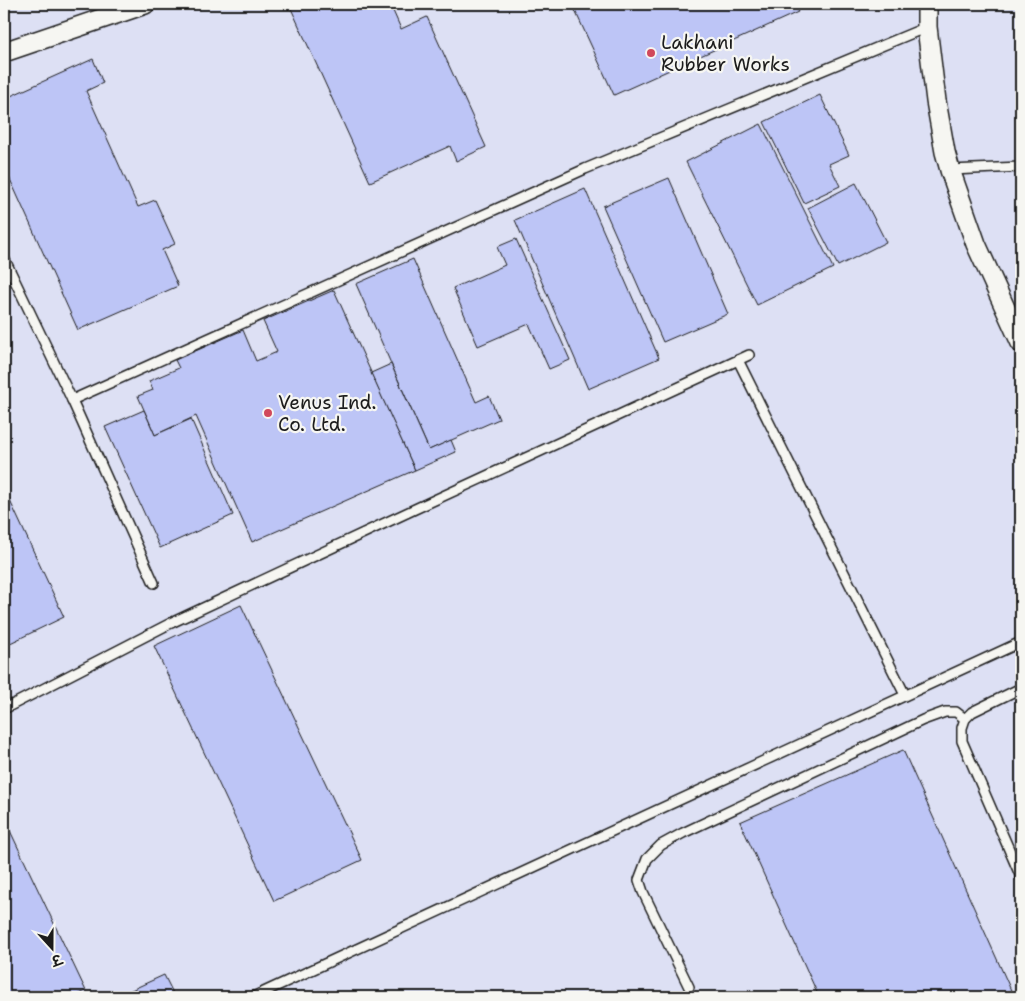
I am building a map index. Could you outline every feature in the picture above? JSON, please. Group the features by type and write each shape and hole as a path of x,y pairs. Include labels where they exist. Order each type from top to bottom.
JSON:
{"street":[{"path":"4,52 145,4"},
{"path":"928,4 927,27 940,127 950,170 976,244 1021,343"}],"lane":[{"path":"72,400 585,169 927,27"},
{"path":"950,170 1021,167"},
{"path":"4,258 72,400 154,583"},
{"path":"4,709 171,623 749,355"},
{"path":"738,360 905,695"},
{"path":"253,997 1021,642"},
{"path":"1021,688 972,712 965,719 962,728 962,740 1021,876"},
{"path":"689,987 642,892 639,880 647,859 661,845 923,720 945,712 956,712 965,719"}],"shaded area":[{"path":"4,4 1021,4 1021,997 4,997"}],"building":[{"path":"289,4 390,4 401,29 427,17 486,147 456,161 450,146 370,182"},
{"name":"Lakhani Rubber Works","path":"572,4 794,4 798,12 614,95"},
{"path":"93,59 103,83 86,91 138,207 155,200 175,244 162,250 178,286 78,330 4,166 4,99"},
{"path":"820,95 849,155 829,164 840,186 804,203 764,122"},
{"path":"761,124 833,268 757,305 686,162"},
{"path":"669,178 728,314 663,342 603,206"},
{"path":"856,183 886,242 838,266 808,208"},
{"path":"585,189 659,358 588,389 515,220"},
{"path":"516,239 570,360 549,369 529,324 478,346 453,288 505,265 497,247"},
{"path":"413,259 476,402 489,396 499,419 429,450 356,284"},
{"name":"Venus Ind. Co. Ltd.","path":"334,290 415,470 252,542 196,416 155,435 138,396 153,390 149,381 179,368 175,360 243,330 256,361 277,352 263,321"},
{"path":"391,364 429,450 451,440 456,452 415,470 371,373"},
{"path":"144,410 155,435 191,419 233,515 160,548 105,427"},
{"path":"4,488 64,617 4,646"},
{"path":"241,605 362,860 274,901 154,646"},
{"path":"903,750 1014,997 819,997 740,822"},
{"path":"4,818 86,991 73,997 4,997"},
{"path":"164,975 175,997 116,997"}],"place":[{"name":"Lakhani Rubber Works","path":"651,53"},
{"name":"Venus Ind. Co. Ltd.","path":"268,413"}]}
